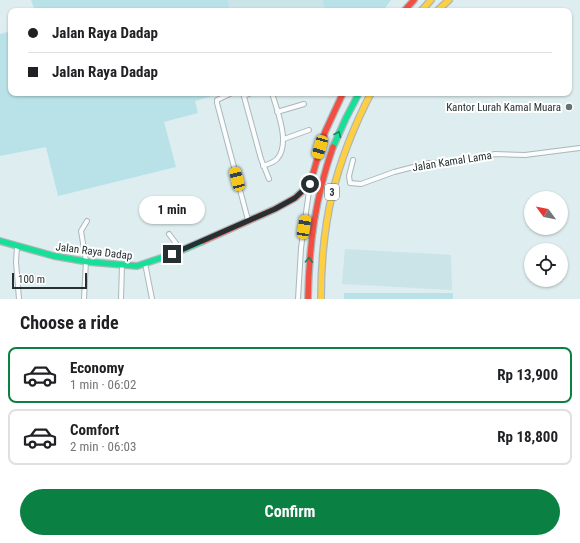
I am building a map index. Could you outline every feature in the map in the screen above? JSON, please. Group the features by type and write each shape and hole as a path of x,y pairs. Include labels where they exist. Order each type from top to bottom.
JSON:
{"main road":[{"path":"407,8 414,0"},
{"path":"424,8 431,0"},
{"path":"440,8 449,0"},
{"path":"310,184 325,132 342,96"},
{"name":"3","path":"308,299 310,238 319,192 328,160 345,117 357,96"},
{"name":"3","path":"321,299 324,236 332,192 340,163 356,121 369,96"},
{"name":"Jalan Raya Dadap","path":"0,241 54,256 137,266 181,250 275,209 295,198 310,184"}],"street":[{"path":"224,96 219,98 217,103 248,220"},
{"path":"245,96 263,166 269,179"},
{"path":"263,166 277,159 281,153 284,139 273,96"},
{"path":"277,112 304,104"},
{"path":"284,139 309,130"},
{"name":"Jalan Kamal Lama","path":"353,160 348,176 350,183 361,184 394,172 429,163 462,162 495,154 524,155 580,148"},
{"path":"298,299 301,248 310,184"},
{"path":"84,299 86,261 81,231 87,221"},
{"path":"169,234 181,250"},
{"path":"15,245 14,258 16,262 18,299"},
{"path":"145,263 152,299"},
{"path":"121,299 122,265"}],"shaded area":[{"path":"31,0 228,0 229,8 34,8"},
{"path":"228,0 322,0 324,8 229,8"},
{"path":"322,0 391,0 385,8 324,8"},
{"path":"8,32 8,96 212,96 195,101 198,113 164,122 176,167 58,196 46,147 0,156 0,34"},
{"path":"345,249 451,255 452,290 342,284"},
{"path":"344,293 453,293 453,299 344,299"}],"traffic: fast":[{"path":"333,147 357,96"},
{"path":"0,241 54,256 89,262 137,266 173,254 203,241"}],"traffic: slow":[{"path":"424,8 431,0"},
{"path":"440,8 449,0"},
{"path":"321,299 324,244 332,193 348,144 370,96"}],"traffic: jam":[{"path":"407,8 414,0"},
{"path":"203,241 275,209 295,198 310,184 325,132 342,96"},
{"path":"308,299 310,260 317,203 333,147"}],"place":[{"name":"Kantor Lurah Kamal Muara","path":"569,107"}],"route":[{"path":"172,254 275,209 295,198 310,184"}]}
